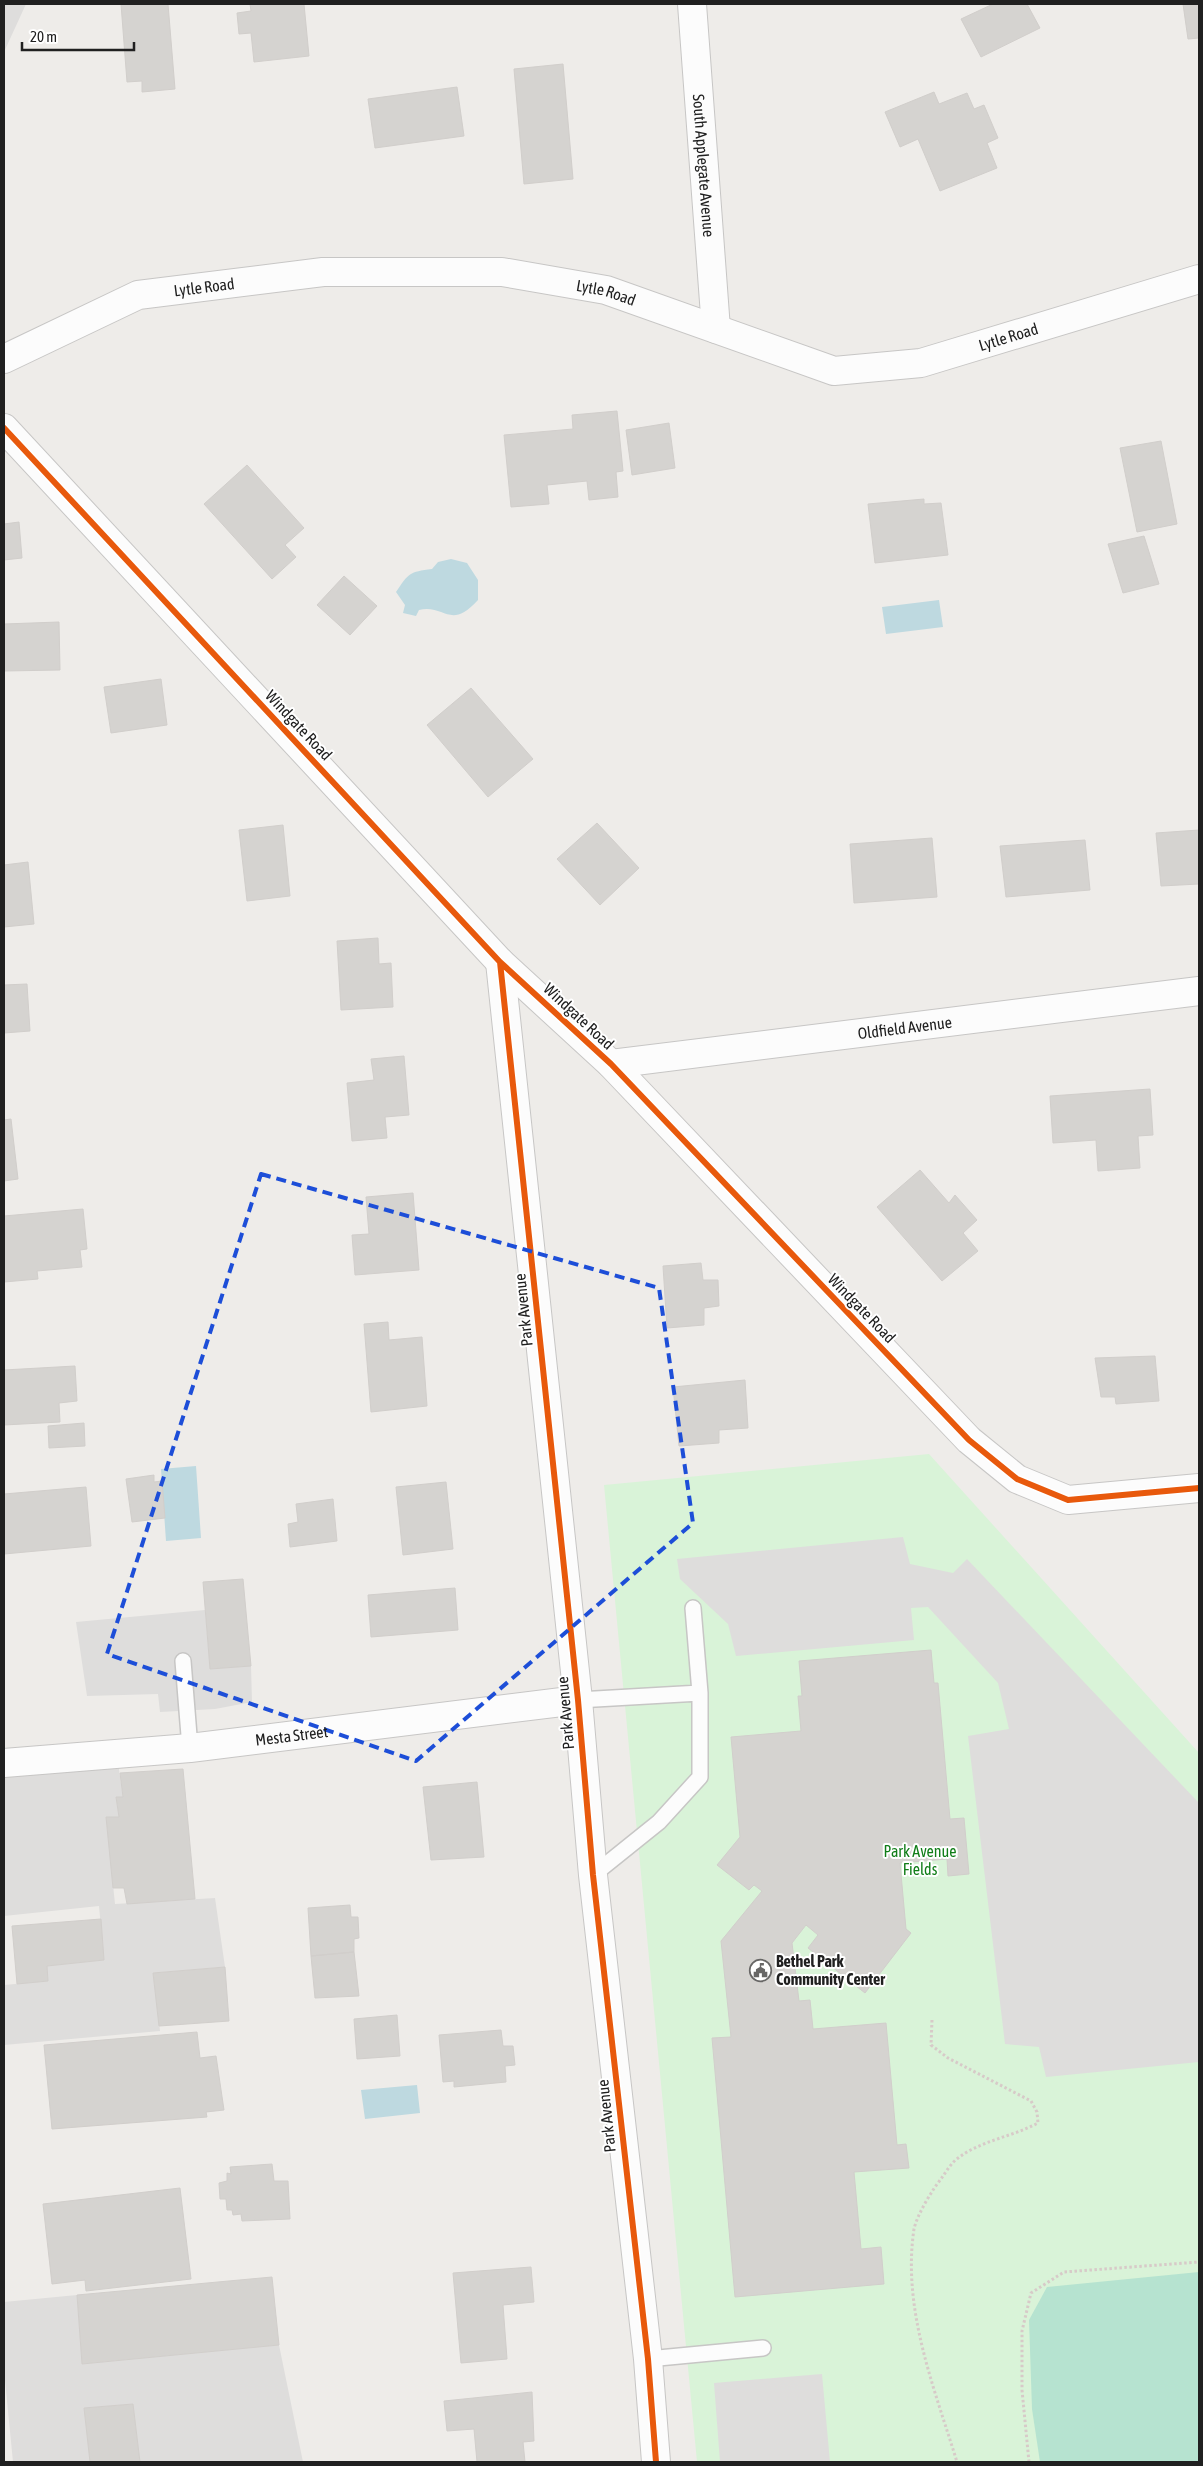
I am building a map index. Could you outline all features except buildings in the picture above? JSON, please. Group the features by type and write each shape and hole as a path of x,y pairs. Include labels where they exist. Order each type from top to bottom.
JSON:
{"street":[{"name":"South Applegate Avenue","path":"692,4 716,329"},
{"name":"Lytle Road","path":"4,359 138,295 323,272 502,272 606,290 834,371 921,363 1199,280"},
{"name":"Windgate Road","path":"4,428 500,962 611,1064 969,1440 1017,1479 1068,1500 1199,1488"},
{"name":"Park Avenue","path":"500,962 578,1700 593,1875 648,2359 656,2462"},
{"name":"Oldfield Avenue","path":"611,1064 1199,991"},
{"name":"Mesta Street","path":"4,1763 190,1748 578,1700"}],"lane":[{"path":"593,1875 659,1822 700,1777 700,1693 693,1608"},
{"path":"183,1661 190,1748"},
{"path":"578,1700 700,1693"},
{"path":"648,2359 763,2348"}],"path":[{"path":"932,2020 931,2045 948,2058 1031,2102 1037,2112 1038,2123 1023,2131 981,2144 956,2159 934,2188 914,2227 912,2302 926,2360 957,2462"},
{"path":"1029,2462 1022,2390 1022,2341 1031,2293 1064,2272 1199,2262"}],"highlighted area":[{"path":"261,1174 659,1288 693,1523 416,1761 107,1654"}],"green space":[{"name":"Park Avenue Fields","path":"929,1454 1199,1753 1199,2462 697,2462 604,1485"},
{"path":"1199,2272 1199,2462 1040,2462 1032,2409 1029,2320 1047,2287"}],"shaded area":[{"path":"4,4 26,4 4,52"},
{"path":"903,1537 910,1564 953,1573 967,1559 1199,1803 1199,2062 1046,2077 1039,2047 1005,2044 968,1736 1009,1729 998,1683 928,1607 911,1608 914,1640 736,1656 728,1624 680,1579 677,1559"},
{"path":"205,1610 210,1669 251,1666 252,1702 215,1709 160,1712 158,1694 87,1696 76,1622"},
{"path":"118,1763 123,1797 116,1798 119,1817 106,1817 115,1904 215,1898 225,1967 153,1973 160,2031 4,2045 4,1985 48,1981 47,1966 104,1960 99,1906 4,1916 4,1774"},
{"path":"77,2295 82,2364 279,2345 303,2462 140,2462 133,2404 84,2408 90,2462 13,2462 4,2370 4,2302"},
{"path":"822,2374 830,2462 720,2462 714,2383"}],"water":[{"path":"451,559 467,563 478,580 478,600 461,614 454,615 428,609 419,610 416,616 403,613 405,605 396,592 407,577 418,571 432,569 438,562"},
{"path":"939,600 943,627 886,634 882,607"},
{"path":"196,1466 201,1538 166,1541 161,1469"},
{"path":"417,2085 420,2113 365,2119 361,2090"}],"cycle path":[{"path":"4,428 500,962 611,1064 969,1440 1017,1479 1068,1500 1199,1488"},
{"path":"500,962 578,1700 593,1875 648,2359 656,2462"}],"place":[{"name":"Bethel Park Community Center","path":"760,1970"}]}
